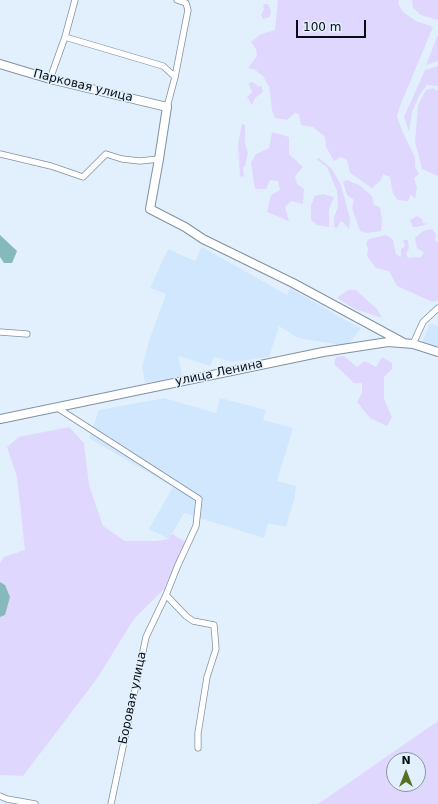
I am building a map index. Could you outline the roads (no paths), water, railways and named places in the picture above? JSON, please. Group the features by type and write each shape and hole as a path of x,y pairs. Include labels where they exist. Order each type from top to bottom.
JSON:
{"street":[{"path":"50,79 65,37 75,0"},
{"path":"177,0 186,3 188,10 175,78 167,107 150,209 203,239 293,283 404,343"},
{"path":"65,37 163,66 175,78"},
{"name":"Парковая улица","path":"0,64 50,79 167,107"},
{"path":"0,154 51,166 83,177 106,154 122,159 140,161 159,160"},
{"path":"414,344 424,322 438,308"},
{"path":"0,332 27,334"},
{"name":"улица Ленина","path":"0,419 56,406 323,352 388,342 414,344 438,352"},
{"name":"Боровая улица","path":"56,406 199,499 196,526 146,637 112,804"},
{"path":"166,595 186,616 193,621 214,625 216,649 207,677 198,733 198,748"},
{"path":"0,796 6,802 35,804"}]}
